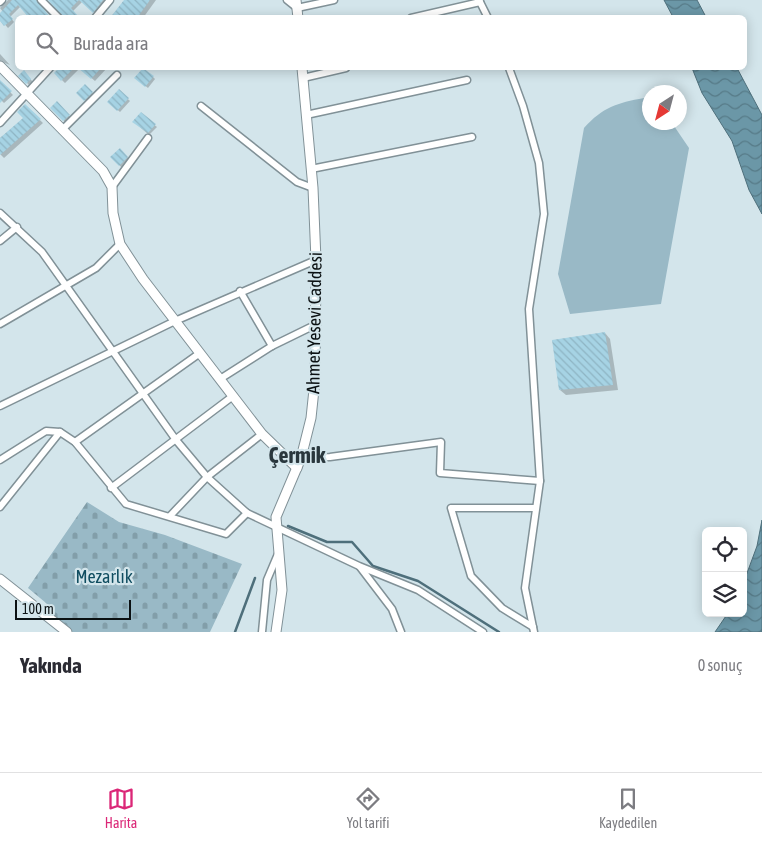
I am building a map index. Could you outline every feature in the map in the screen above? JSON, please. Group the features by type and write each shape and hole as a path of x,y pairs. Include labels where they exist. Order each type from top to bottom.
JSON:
{"street":[{"path":"41,0 56,15"},
{"path":"98,15 110,0"},
{"path":"287,0 297,9 334,0"},
{"path":"423,15 480,1 487,15"},
{"path":"0,66 103,170 112,186 113,213 120,244 262,434 297,468"},
{"path":"0,124 48,70"},
{"name":"Ahmet Yesevi Caddesi","path":"276,632 282,590 276,526 277,510 301,458 313,404 317,324 313,188 302,70"},
{"path":"303,78 337,70"},
{"path":"510,70 523,106 539,163 544,214 529,309 540,481 525,588 534,630"},
{"path":"62,130 117,75"},
{"path":"306,115 467,80"},
{"path":"201,106 297,182 313,188"},
{"path":"311,169 472,137"},
{"path":"112,186 148,138"},
{"path":"0,213 42,252 176,440 207,478 247,513 359,566 418,590 483,632"},
{"path":"0,241 17,227"},
{"path":"0,324 96,268 120,244"},
{"path":"0,406 176,321 316,260"},
{"path":"240,292 272,346"},
{"path":"220,379 272,346 317,324"},
{"path":"75,442 200,353"},
{"path":"111,488 233,396"},
{"path":"0,460 46,431 60,432 75,442 126,504 226,534 247,513"},
{"path":"0,507 60,432"},
{"path":"170,516 207,478 262,434"},
{"path":"301,458 330,457 441,442 440,473 540,481"},
{"path":"534,630 502,608 471,576 451,508 535,508"},
{"path":"262,632 267,580 278,553"},
{"path":"359,566 392,609 401,632"},
{"path":"0,579 68,632"}],"green space":[{"path":"642,98 642,130 677,130 689,148 661,304 570,314 558,274 584,128 604,111 626,102"},
{"name":"Mezarlık","path":"87,502 119,522 165,535 242,564 210,632 73,632 49,612 52,608 28,588"}],"water":[{"path":"664,0 697,0 705,15 672,15"},
{"path":"693,70 738,70 762,115 762,214 749,190 732,141 702,93"},
{"path":"762,520 762,632 715,632 725,617 747,617 747,573 757,546"}],"building":[{"path":"12,0 36,0 48,15 26,15 18,5 9,14 13,19 4,26 0,21 0,13"},
{"path":"48,0 79,0 71,8 77,15 61,15"},
{"path":"79,0 103,0 93,13"},
{"path":"124,0 150,0 139,15 112,15"},
{"path":"24,70 31,79 26,84 18,76"},
{"path":"57,70 72,70 61,81 54,73"},
{"path":"80,70 99,70 91,79"},
{"path":"141,70 146,70 154,76 145,87 134,78"},
{"path":"0,80 12,91 0,103"},
{"path":"85,84 93,92 84,101 76,93"},
{"path":"119,89 129,98 117,111 107,102"},
{"path":"57,101 70,115 63,121 50,108"},
{"path":"25,104 41,119 0,155 0,138 23,118 17,112"},
{"path":"141,112 156,124 148,133 132,122"},
{"path":"120,148 128,157 119,166 110,157"},
{"path":"605,332 613,385 559,390 552,340"}],"waterway":[{"path":"288,526 327,542 352,542 373,566 418,581 499,632"},
{"path":"235,632 255,578"}],"district":[{"name":"Çermik","path":"297,455"}]}
